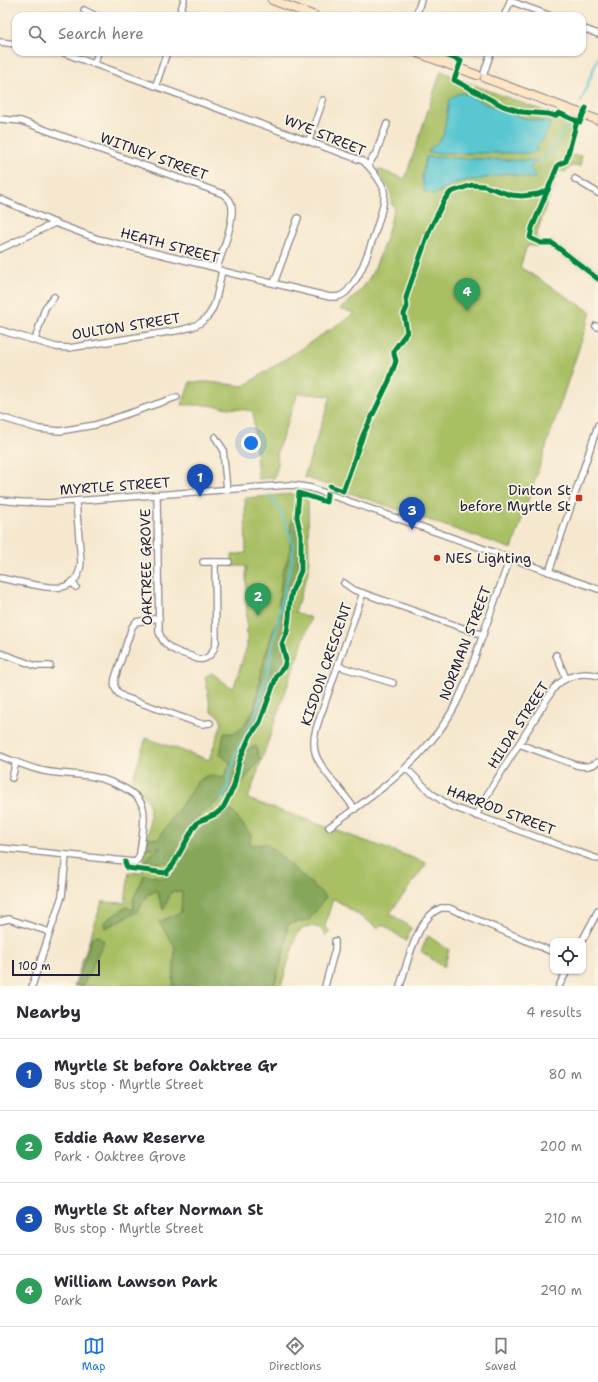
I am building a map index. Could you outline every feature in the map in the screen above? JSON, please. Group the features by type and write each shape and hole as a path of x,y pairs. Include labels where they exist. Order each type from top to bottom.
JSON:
{"street":[{"path":"180,12 184,0"},
{"path":"272,0 304,12"},
{"path":"417,12 421,0"},
{"path":"506,12 510,0 541,12"},
{"path":"84,10 88,12"},
{"path":"586,30 598,34"},
{"path":"0,42 12,44"},
{"name":"WYE STREET","path":"73,56 309,140 359,159 368,165 384,187 385,198 381,214 358,275 344,294 339,297"},
{"path":"95,63 97,56"},
{"path":"156,85 166,56"},
{"path":"427,56 482,75 598,120"},
{"path":"482,75 489,56"},
{"path":"309,140 323,100"},
{"name":"WITNEY STREET","path":"0,119 21,121 223,194 230,201 232,211 231,223 219,270"},
{"path":"368,165 376,154 387,124"},
{"path":"575,179 598,193"},
{"name":"HEATH STREET","path":"0,199 55,223 98,239 330,297 339,297"},
{"path":"274,283 298,218"},
{"path":"0,249 55,223"},
{"path":"552,243 598,279"},
{"name":"OULTON STREET","path":"0,330 56,347 69,348 181,330 204,320 212,308 219,270"},
{"path":"35,340 45,308 54,297"},
{"path":"0,417 39,429 60,431 96,425 177,397"},
{"path":"549,572 598,425"},
{"path":"215,437 223,449 227,490"},
{"name":"MYRTLE STREET","path":"0,500 41,503 76,502 289,485 307,487 598,589"},
{"name":"OAKTREE GROVE","path":"157,495 159,632 162,640 168,647 175,651 202,659"},
{"path":"0,578 52,588 62,587 72,582 79,572 81,562 76,502"},
{"name":"NORMAN STREET","path":"329,827 355,809 406,768 433,738 453,710 467,678 510,558"},
{"path":"203,562 228,562"},
{"path":"203,666 202,659 207,657 212,651 217,640 216,562"},
{"path":"72,582 76,587"},
{"path":"344,584 349,588 363,593"},
{"name":"KISDON CRESCENT","path":"355,809 320,764 314,747 314,737 363,593 483,635"},
{"path":"159,618 136,622 132,627 112,689 131,700 195,722 202,724 210,722"},
{"path":"0,653 36,666 50,666"},
{"path":"556,655 566,678"},
{"path":"338,666 393,683"},
{"name":"HILDA STREET","path":"476,816 482,803 554,688 566,678 577,674 598,676"},
{"path":"519,744 583,767 591,766 598,762"},
{"path":"0,756 48,772 94,777 131,792 138,798 144,811 140,854 137,861 132,863 0,848"},
{"path":"12,778 16,762"},
{"name":"HARROD STREET","path":"406,768 431,793 450,806 598,859"},
{"path":"32,986 63,892 66,856"},
{"path":"400,986 417,935 431,915 441,908 449,908 550,951"},
{"path":"584,938 598,912"},
{"path":"0,922 4,919 9,919 50,932"},
{"path":"325,986 335,949 335,941"},
{"path":"559,986 565,974"}],"green space":[{"path":"441,71 468,83 577,123 569,155 582,156 580,166 572,166 565,172 558,170 535,238 539,240 539,246 527,246 520,267 591,312 512,549 304,477 331,396 298,393 277,452 278,465 274,478 258,479 253,411 207,405 182,405 190,382 208,382 244,386 355,313 340,309 364,286 370,277 383,247 395,206 391,204 392,199 390,191 386,183 377,172 378,169 405,179"},
{"path":"291,494 308,497 309,570 295,612 311,618 248,799 427,863 390,913 411,928 406,941 382,924 378,928 333,898 325,926 330,932 326,936 320,928 311,926 305,927 297,933 281,986 74,986 102,902 125,903 129,872 142,873 148,836 150,808 145,797 131,784 146,738 209,760 222,723 218,715 211,712 205,677 212,673 233,689 247,646 246,566 232,566 232,555 246,553 245,498"},
{"path":"291,519 300,527 299,563 305,564 300,579 291,591 283,649 284,667 271,684 254,728 239,753 256,746 260,760 241,784 238,763 229,794 200,814 187,835 209,818 231,810 251,835 250,845 267,844 326,897 309,920 288,924 285,949 274,986 173,986 175,947 159,922 181,912 182,892 172,891 163,910 157,891 148,894 137,912 105,928 104,922 126,907 134,910 133,900 144,875 165,878 172,868 166,862 144,865 152,853 161,847 145,849 149,838 158,839 198,781 208,775 223,778 231,763 220,755 224,733 235,733 241,729 254,709 264,659 280,615 279,602 282,574 290,552"},
{"path":"99,936 104,941 83,986 76,986 92,937"},
{"path":"428,936 449,950 444,968 421,951"}],"water":[{"path":"460,93 466,94 496,109 524,118 551,123 543,140 537,145 537,151 532,153 429,153 429,150 441,139 444,133 449,100"},
{"path":"426,157 537,161 530,168 537,178 527,178 507,173 452,184 434,195 424,191 422,176"}],"waterway":[{"path":"581,102 598,57"},
{"path":"541,163 571,122"},
{"path":"221,801 228,788 229,775 236,752 255,717 266,679 281,604 292,560 293,547 289,531 278,506 270,495"}],"cycle path":[{"path":"448,56 461,61 454,80 503,106 522,112 555,116 559,113 577,121"},
{"path":"586,108 580,122 577,121 566,161 558,165 532,228 530,238 541,243 552,243 598,279"},
{"path":"330,486 343,491 363,435 389,381 396,361 394,350 407,332 404,314 407,307 406,298 409,288 430,229 445,199 451,192 472,185 484,186 511,195 522,196 538,194 548,190"},
{"path":"125,862 127,868 166,873 173,865 198,822 216,814 223,808 234,786 239,762 243,752 250,736 260,722 277,675 284,667 286,660 282,644 287,632 292,591 301,571 301,535 297,517 299,493 326,502 327,494"}],"place":[{"name":"William Lawson Park","path":"467,311"},
{"name":"Myrtle St before Oaktree Gr","path":"200,497"},
{"name":"Dinton St before Myrtle St","path":"579,498"},
{"name":"Myrtle St after Norman St","path":"412,530"},
{"name":"NES Lighting","path":"437,558"},
{"name":"Eddie Aaw Reserve","path":"258,616"}]}
